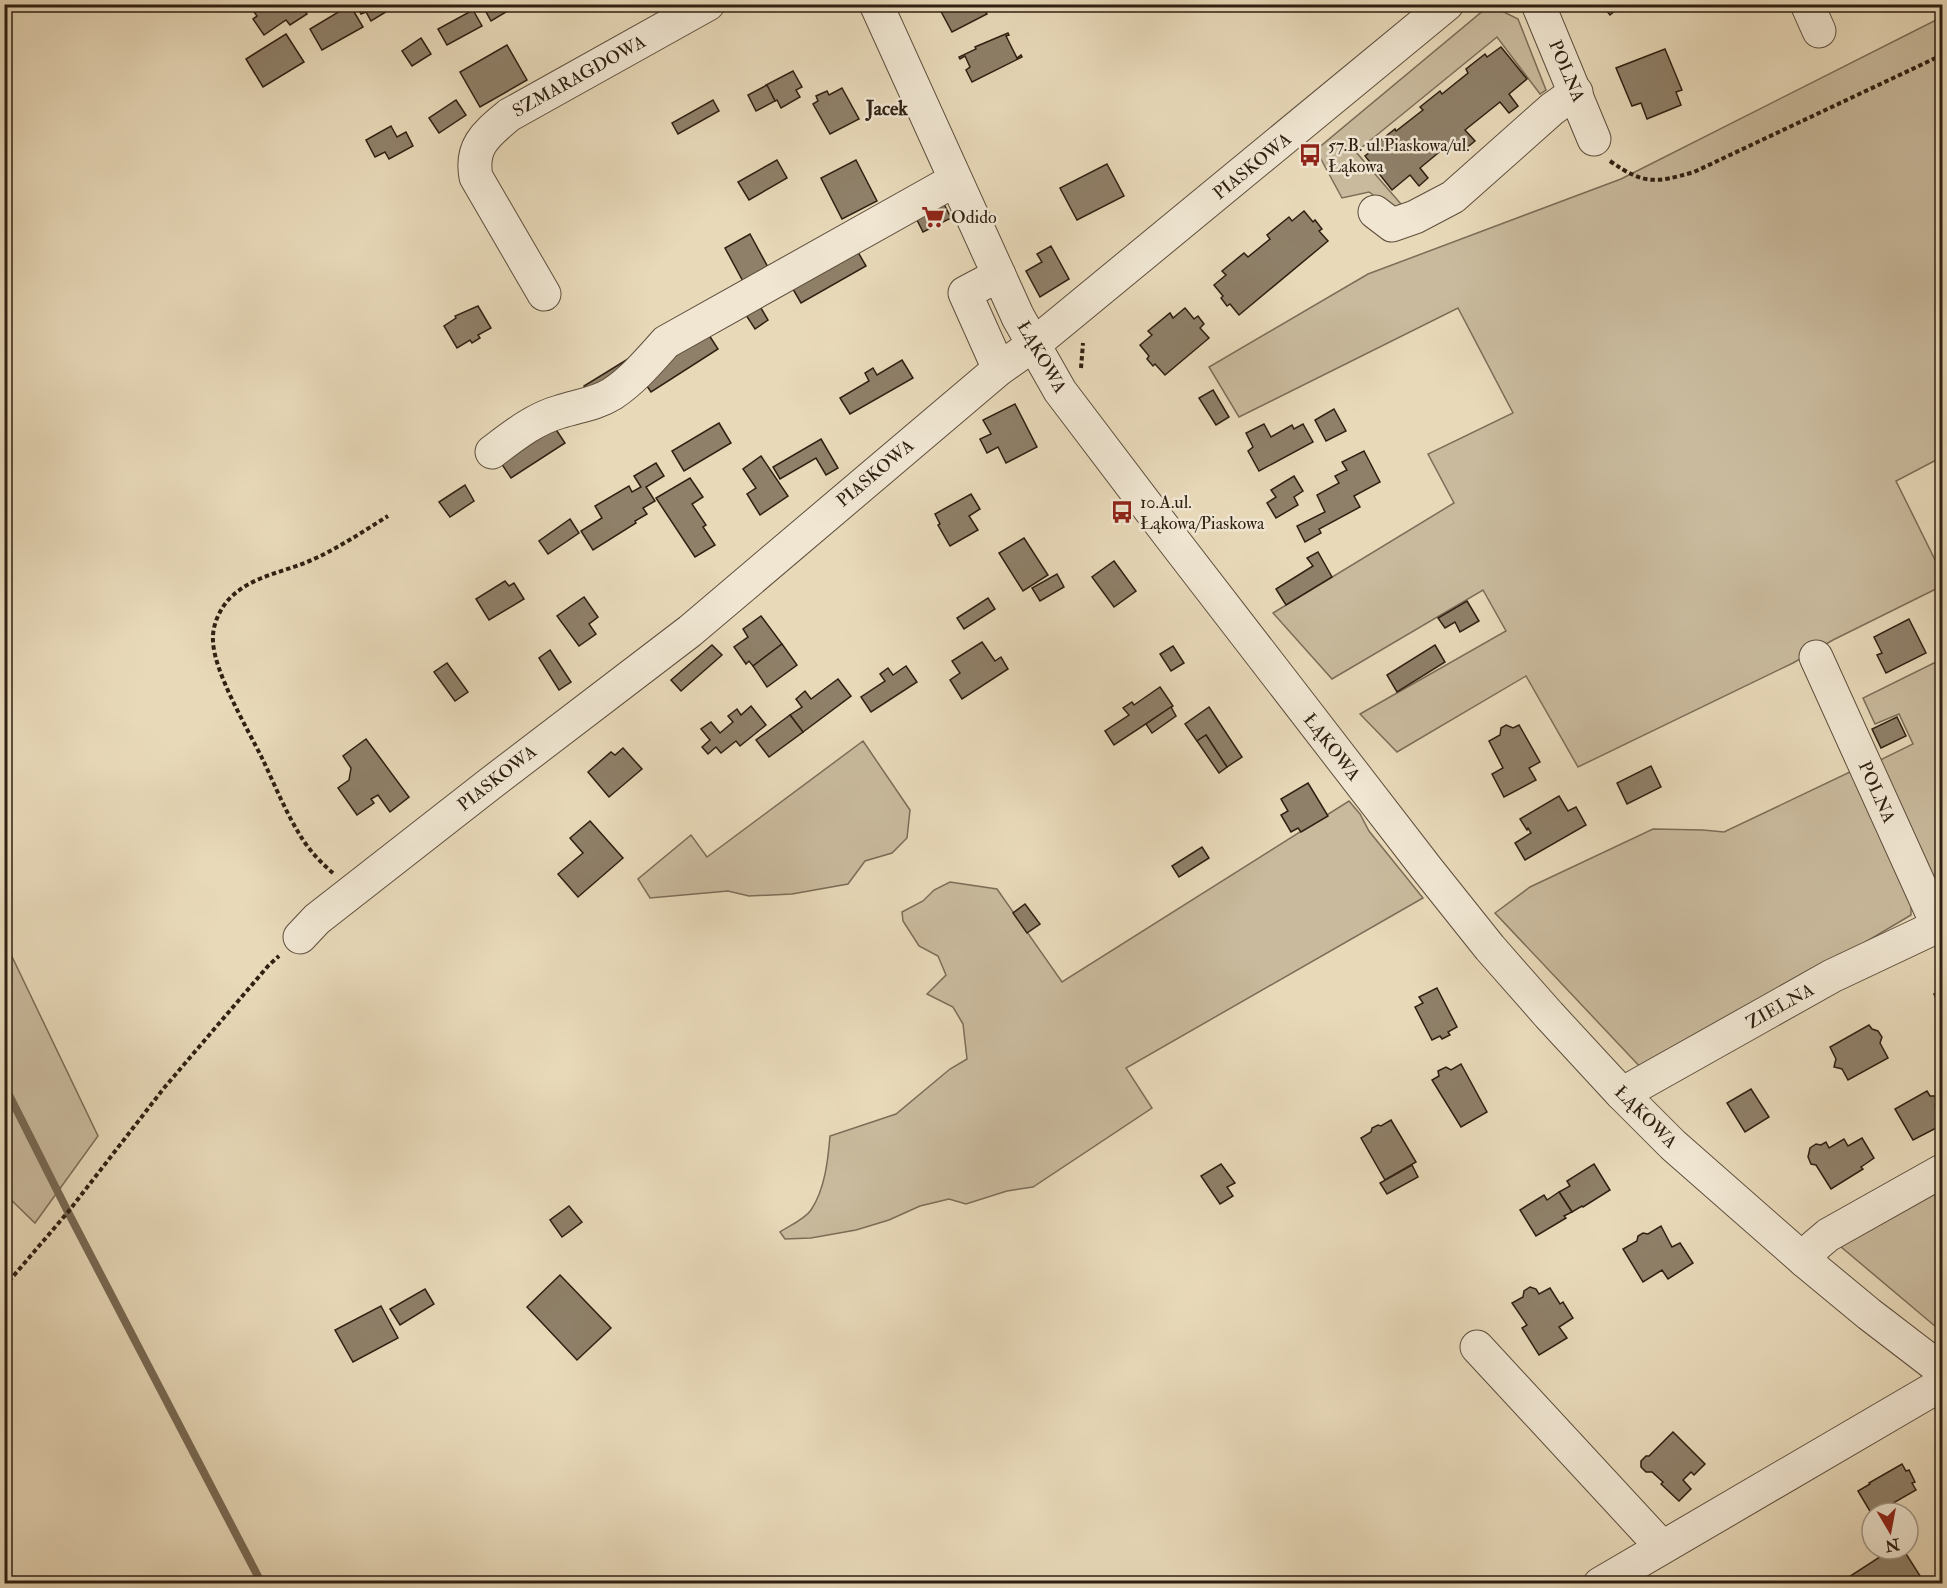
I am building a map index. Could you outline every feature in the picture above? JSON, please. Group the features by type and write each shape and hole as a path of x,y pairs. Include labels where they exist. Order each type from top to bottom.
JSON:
{"street":[{"name":"SZMARAGDOWA","path":"544,294 476,177 474,163 483,138 509,115 708,4"},
{"name":"ŁĄKOWA","path":"876,4 999,275 1033,345 1060,391 1471,924 1549,1015 1672,1145 1805,1262 1942,1370"},
{"name":"PIASKOWA","path":"300,938 317,919 490,783 690,631 999,369 1033,345 1447,4"},
{"name":"POLNA","path":"1538,4 1594,139"},
{"path":"1375,212 1392,225 1415,217 1453,197 1552,109 1576,93"},
{"path":"492,453 522,430 557,412 588,404 610,395 632,378 666,342 956,180"},
{"path":"999,275 965,293 999,369"},
{"name":"POLNA","path":"1816,657 1940,925"},
{"name":"ZIELNA","path":"1622,1094 1833,976 1940,925"},
{"path":"1805,1262 1815,1246 1828,1235 1942,1171"},
{"path":"1477,1347 1662,1546"},
{"path":"1600,1584 1942,1384"}],"path":[{"path":"1594,139 1607,159 1638,178 1654,181 1671,178 1694,172 1942,55"},
{"path":"1082,372 1081,354 1086,333"},
{"path":"355,890 325,867 300,836 225,684 215,657 214,625 231,597 252,583 328,552 388,516"},
{"path":"4,1287 68,1212 164,1088 268,966 300,938"}],"shaded area":[{"path":"1490,5 1518,19 1546,90 1540,94 1497,37 1356,152 1401,204 1393,209 1369,192 1342,198 1316,150"},
{"path":"1942,17 1942,457 1896,481 1942,574 1942,586 1833,640 1793,663 1578,767 1526,676 1397,752 1360,714 1506,631 1483,590 1332,679 1273,613 1454,503 1428,454 1513,413 1458,308 1239,417 1209,367 1368,274 1621,179"},
{"path":"1942,659 1942,895 1876,762 1913,744 1899,714 1875,724 1863,698"},
{"path":"863,741 910,810 907,838 892,853 865,861 848,884 792,894 749,896 728,891 650,898 638,879 691,835 707,857"},
{"path":"1852,771 1911,883 1911,915 1649,1071 1644,1071 1495,913 1530,887 1653,829 1724,832"},
{"path":"1349,801 1360,814 1369,831 1423,898 1126,1068 1152,1108 1033,1187 1007,1191 966,1204 949,1199 920,1206 889,1220 856,1230 811,1238 785,1239 780,1232 805,1216 820,1193 830,1136 896,1114 950,1069 967,1059 963,1024 953,1007 927,994 946,975 938,956 919,946 903,921 902,912 923,901 934,890 950,882 997,889 1062,982"},
{"path":"5,942 98,1136 35,1223 5,1194"},
{"path":"1942,1182 1942,1332 1834,1241"}],"building":[{"path":"259,4 268,4 270,8 274,4 300,4 307,14 290,25 286,20 264,35 253,19 257,16 252,9"},
{"path":"356,4 399,4 371,21 366,12 361,14"},
{"path":"495,4 508,4 511,9 491,21 485,10"},
{"path":"937,4 990,4 983,8 987,14 952,32"},
{"path":"1601,4 1623,4 1610,15"},
{"path":"350,5 363,27 322,50 310,29"},
{"path":"473,10 482,26 447,45 438,29"},
{"path":"1008,33 1009,35 1006,36 1017,58 1021,55 1022,57 972,82 966,70 970,67 965,56 960,59 959,57 976,49 975,47"},
{"path":"286,34 304,62 263,87 246,59"},
{"path":"421,38 431,54 412,66 402,51"},
{"path":"507,45 527,80 480,107 460,72"},
{"path":"1501,47 1527,79 1509,94 1518,106 1509,113 1500,102 1465,130 1475,141 1464,150 1455,139 1420,168 1428,178 1419,186 1410,175 1392,190 1365,156 1378,146 1376,144 1423,110 1420,107 1440,91 1442,94 1468,73 1466,69 1485,54 1487,57"},
{"path":"1665,49 1682,90 1676,92 1681,105 1647,119 1641,103 1632,106 1616,68"},
{"path":"793,71 802,87 796,90 800,97 781,108 766,85"},
{"path":"767,85 775,101 756,111 748,95"},
{"path":"842,88 859,119 830,134 813,104 818,101 816,96 827,91 829,95"},
{"path":"456,100 466,115 439,133 429,118"},
{"path":"713,100 719,111 678,134 672,123"},
{"path":"391,126 397,137 406,132 413,146 389,159 385,152 375,157 366,140"},
{"path":"777,160 787,178 749,200 738,182"},
{"path":"856,160 877,201 842,219 821,178"},
{"path":"1107,164 1124,196 1077,220 1060,188"},
{"name":"Odido","path":"943,202 951,218 923,232 915,216"},
{"path":"1304,211 1313,222 1315,220 1322,229 1319,231 1328,241 1239,315 1230,304 1227,306 1221,298 1223,296 1214,285 1226,275 1222,271 1244,253 1248,257 1270,239 1267,235 1289,217 1292,221"},
{"path":"750,234 770,271 745,285 725,248"},
{"path":"1051,246 1069,279 1040,297 1026,271 1042,262 1037,254"},
{"path":"855,247 866,266 801,303 790,284"},
{"path":"758,303 768,320 755,329 744,312"},
{"path":"478,306 491,328 478,335 480,338 472,343 470,340 457,348 444,326 456,318 455,316"},
{"path":"1185,308 1194,319 1198,316 1204,324 1200,328 1209,338 1165,375 1147,359 1149,356 1140,345 1152,335 1148,331 1170,313 1173,318"},
{"path":"707,332 718,349 651,392 640,376"},
{"path":"628,359 591,396 584,386"},
{"path":"902,360 913,378 850,414 840,398 869,381 865,373 873,368 877,375"},
{"path":"1213,390 1229,417 1216,425 1199,398"},
{"path":"1015,404 1037,447 1006,463 998,447 987,453 980,439 991,434 983,420"},
{"path":"1334,409 1346,431 1326,441 1315,420"},
{"path":"719,423 731,443 684,471 672,451"},
{"path":"1264,424 1271,437 1292,425 1294,429 1303,424 1313,442 1259,471 1248,451 1253,447 1246,433"},
{"path":"553,425 565,443 511,478 499,460"},
{"path":"821,439 838,468 826,475 816,458 780,479 773,467"},
{"path":"1364,451 1380,482 1354,496 1360,507 1319,529 1321,533 1305,542 1297,526 1325,512 1317,495 1339,483 1335,476 1347,470 1342,462"},
{"path":"761,456 788,496 760,515 747,494 756,488 743,469"},
{"path":"656,463 664,476 646,487 655,501 643,508 647,514 593,550 581,531 602,518 595,506 629,486 632,492 641,487 634,476"},
{"path":"1294,476 1303,491 1294,497 1298,505 1276,518 1267,503 1276,497 1271,490"},
{"path":"690,478 703,497 692,504 706,525 703,527 715,545 695,557 656,498"},
{"path":"465,485 474,501 450,517 439,502"},
{"path":"971,494 980,509 969,516 978,530 950,546 938,525 940,524 935,514"},
{"path":"570,519 579,533 548,554 539,541"},
{"path":"1024,538 1048,575 1023,591 999,553"},
{"path":"1318,552 1332,577 1286,605 1276,589 1313,566 1307,558"},
{"path":"1114,561 1136,591 1114,607 1092,577"},
{"path":"1057,574 1064,587 1040,601 1032,588"},
{"path":"505,581 509,586 514,583 524,599 489,620 476,599"},
{"path":"584,597 598,617 589,624 596,634 579,646 557,616"},
{"path":"988,598 995,609 964,629 957,618"},
{"path":"1467,601 1479,621 1460,632 1455,622 1445,628 1438,618"},
{"path":"761,616 782,644 753,666 749,661 746,664 734,647 748,637 743,629"},
{"path":"1909,619 1926,653 1886,673 1877,655 1882,653 1874,637"},
{"path":"982,642 995,661 1001,657 1008,669 962,699 950,680 960,673 952,661"},
{"path":"782,644 797,665 767,687 753,666"},
{"path":"712,645 722,655 681,691 671,680"},
{"path":"1435,645 1445,662 1397,692 1387,675"},
{"path":"1173,646 1184,663 1171,671 1160,654"},
{"path":"550,650 571,682 559,690 539,658"},
{"path":"447,663 468,692 455,701 434,672"},
{"path":"906,666 917,682 871,712 861,697 885,681 880,674 888,668 893,675"},
{"path":"838,679 851,696 803,732 790,715 802,707 796,699 805,691 811,699"},
{"path":"1160,687 1173,706 1114,745 1105,731 1129,715 1123,708 1132,702 1134,705"},
{"path":"751,706 766,725 740,746 736,741 721,753 716,747 708,754 702,747 710,740 701,729 711,722 720,733 733,722 728,716 737,709 741,715"},
{"path":"1171,707 1176,716 1152,733 1146,724"},
{"path":"1209,707 1242,757 1227,767 1206,735 1197,741 1185,724"},
{"path":"790,715 803,732 769,757 756,740"},
{"path":"1897,717 1906,736 1881,748 1872,729"},
{"path":"1506,725 1513,728 1519,725 1540,762 1529,768 1536,780 1504,797 1492,774 1503,768 1489,741 1500,735 1501,728"},
{"path":"1206,735 1227,767 1219,773 1197,741"},
{"path":"366,739 409,797 390,812 378,795 371,799 374,803 357,815 338,788 349,780 351,768 343,756"},
{"path":"623,748 642,769 609,797 588,772 611,752 615,755"},
{"path":"1651,766 1661,787 1627,804 1617,783"},
{"path":"1308,783 1328,816 1301,832 1298,828 1291,832 1281,815 1288,811 1281,799"},
{"path":"1559,796 1568,811 1576,807 1586,825 1525,860 1515,843 1531,833 1520,819"},
{"path":"590,821 623,858 578,897 558,874 583,853 570,838"},
{"path":"1202,847 1209,858 1179,877 1172,866"},
{"path":"1025,904 1040,924 1027,933 1013,913"},
{"path":"1437,988 1457,1027 1448,1032 1450,1035 1432,1040 1415,1007 1423,1003 1419,997"},
{"path":"1942,990 1942,1010 1934,994"},
{"path":"1869,1025 1882,1037 1880,1043 1888,1058 1848,1080 1842,1069 1834,1067 1836,1059 1830,1047"},
{"path":"1461,1064 1487,1112 1461,1127 1432,1080 1439,1076 1438,1071 1446,1067 1451,1070"},
{"path":"1751,1089 1769,1117 1745,1132 1727,1103"},
{"path":"1927,1091 1930,1096 1935,1096 1937,1101 1935,1105 1942,1119 1942,1125 1913,1140 1895,1109"},
{"path":"1391,1120 1416,1162 1385,1180 1361,1138 1371,1132 1372,1128"},
{"path":"1862,1138 1874,1158 1861,1167 1863,1169 1831,1189 1816,1165 1811,1164 1808,1157 1810,1148 1826,1142 1829,1148 1844,1139 1848,1146"},
{"path":"1221,1164 1235,1183 1227,1187 1233,1196 1220,1204 1201,1176"},
{"path":"1594,1164 1610,1190 1572,1212 1559,1192 1570,1186 1567,1181"},
{"path":"1412,1165 1418,1177 1387,1194 1380,1183"},
{"path":"1559,1192 1572,1212 1536,1236 1520,1210 1544,1195 1547,1200"},
{"path":"569,1206 582,1222 562,1237 550,1220"},
{"path":"1661,1226 1672,1247 1680,1243 1693,1263 1668,1279 1662,1270 1643,1282 1623,1249 1637,1241 1638,1236 1643,1233 1648,1234"},
{"path":"560,1275 611,1328 577,1360 527,1307"},
{"path":"1530,1287 1536,1289 1539,1294 1550,1288 1573,1318 1559,1327 1567,1338 1539,1355 1522,1328 1527,1325 1512,1303 1523,1297 1524,1291"},
{"path":"425,1289 434,1304 400,1325 390,1309"},
{"path":"381,1306 398,1338 353,1362 335,1330"},
{"path":"1673,1432 1705,1464 1694,1475 1691,1472 1683,1480 1691,1489 1679,1501 1652,1472 1646,1472 1641,1467 1641,1461"},
{"path":"1902,1464 1906,1471 1909,1470 1916,1490 1897,1501 1864,1501 1858,1491"},
{"path":"1873,1561 1911,1561 1922,1579 1914,1584 1838,1584"}],"waterway":[{"path":"4,1085 262,1584"}],"place":[{"name":"57.B. ul.Piaskowa/ul. Łąkowa","path":"1310,155"},
{"name":"Odido","path":"933,217"},
{"name":"10.A.ul. Łąkowa/Piaskowa","path":"1122,512"}],"district":[{"name":"Jacek","path":"887,108"}]}
